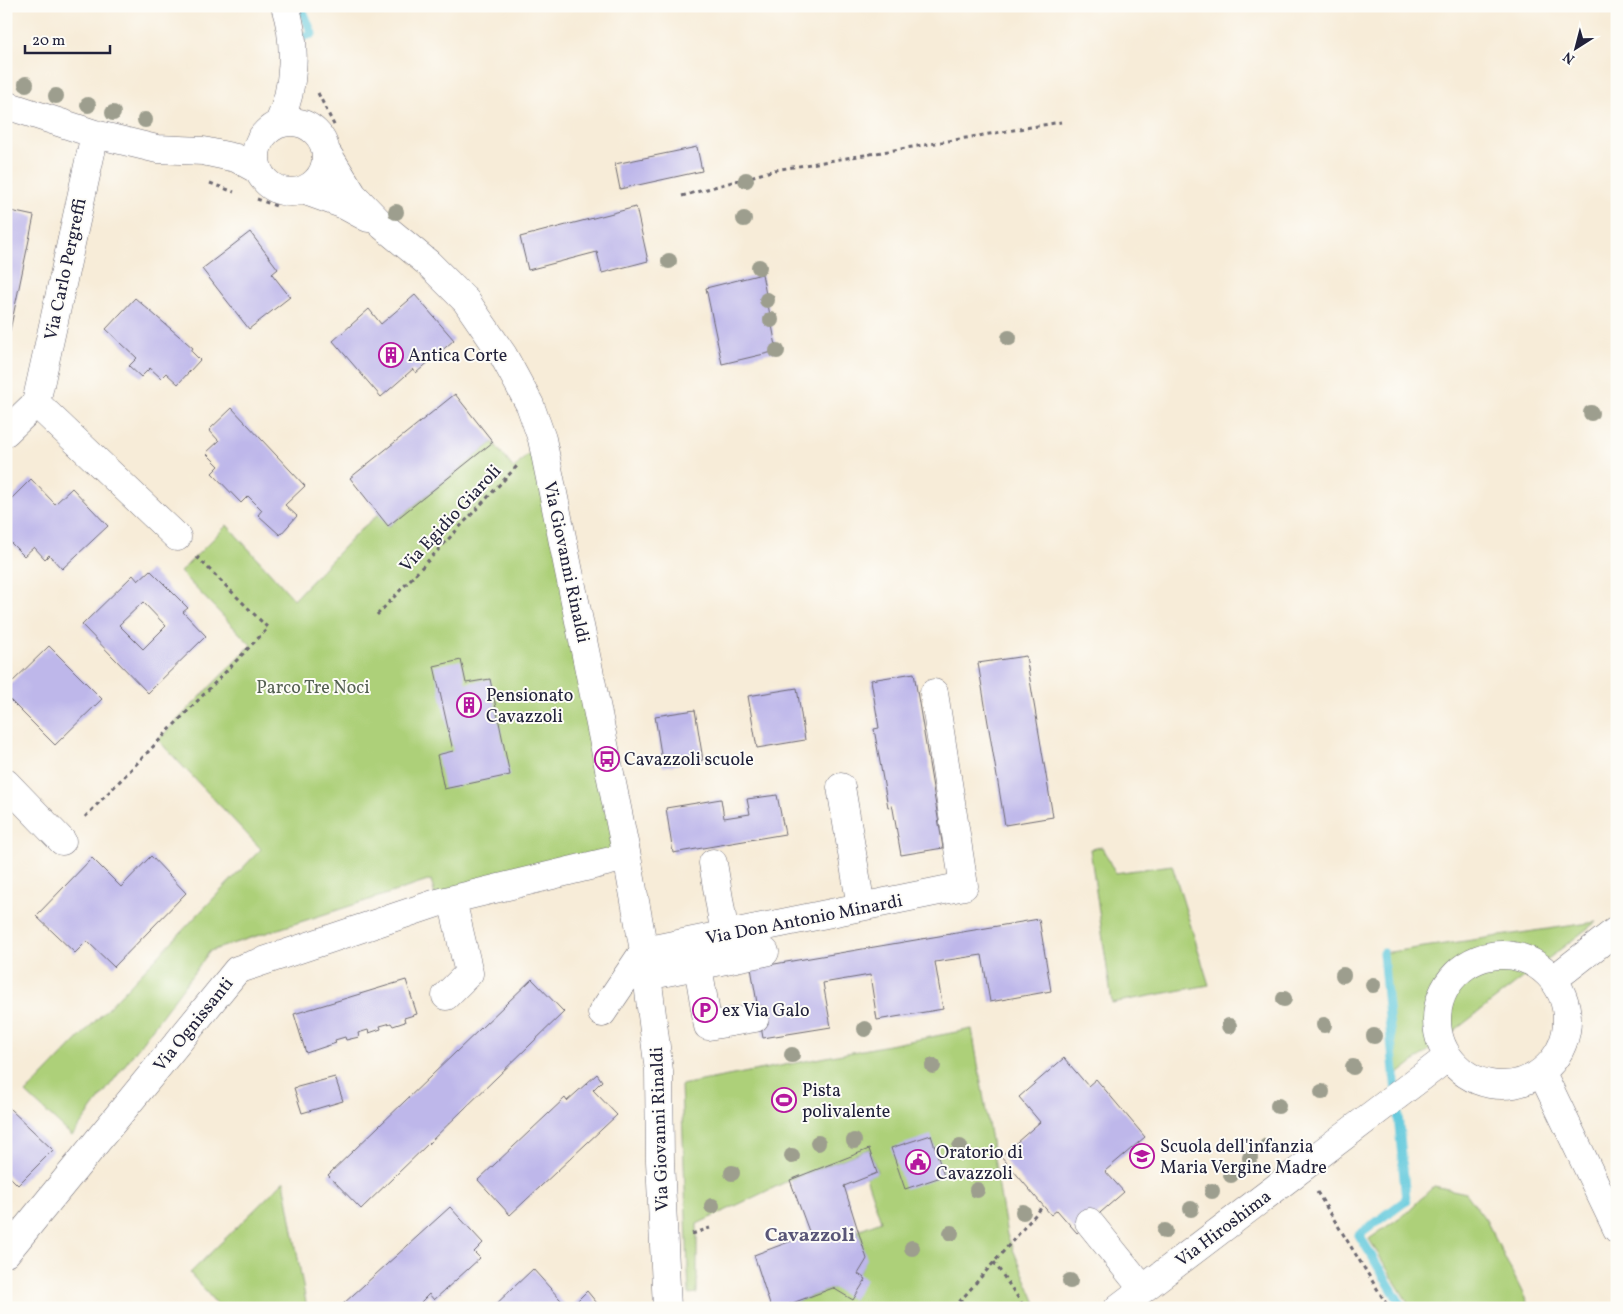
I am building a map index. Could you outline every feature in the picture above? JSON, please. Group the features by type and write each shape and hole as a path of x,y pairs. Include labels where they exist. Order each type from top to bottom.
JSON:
{"street":[{"path":"285,6 292,26 291,90 274,126 262,137 257,148 258,170 264,180 282,191 303,190 342,204 383,226"},
{"path":"291,90 353,195 383,226"},
{"path":"6,105 95,134 157,149 203,151 237,147 274,126 293,121 305,124 321,142 326,165 321,176 313,185 303,190"},
{"name":"Via Carlo Pergreffi","path":"36,403 95,134"},
{"path":"203,151 236,158 258,170"},
{"name":"Via Giovanni Rinaldi","path":"383,226 428,263 466,301 503,355 530,405 542,439 627,857 646,963 659,1071 660,1161 667,1308"},
{"path":"6,432 36,403 176,537"},
{"name":"Via Don Antonio Minardi","path":"646,963 725,935 964,886 934,693"},
{"path":"6,783 62,841"},
{"path":"841,787 861,907"},
{"name":"Via Ognissanti","path":"6,1252 237,970 452,900 627,857"},
{"path":"712,863 725,935"},
{"path":"446,996 469,973 452,900"},
{"path":"1554,979 1617,930"},
{"path":"602,1014 646,963 698,966 765,952"},
{"path":"1500,954 1521,956 1539,965 1554,979 1563,994 1568,1011 1568,1028 1563,1045 1554,1060 1542,1073 1526,1081 1509,1086 1492,1085 1475,1080 1460,1070 1448,1058 1439,1039 1436,1019 1438,1006 1449,981 1463,967 1481,957 1500,954"},
{"path":"698,966 708,1026 754,1018"},
{"name":"Via Hiroshima","path":"1118,1308 1360,1122 1448,1058"},
{"path":"1542,1073 1617,1229"},
{"path":"1089,1222 1143,1289"}],"path":[{"path":"682,196 775,170 1061,122"},
{"name":"Via Egidio Giaroli","path":"377,615 542,439"},
{"path":"85,817 268,628 176,537"},
{"path":"1302,1168 1389,1308"},
{"path":"954,1308 1043,1206"},
{"path":"686,1236 710,1228"},
{"path":"994,1262 1025,1308"}],"green space":[{"name":"Parco Tre Noci","path":"542,439 627,857 437,903 431,880 210,951 72,1136 26,1093 261,849 158,740 251,645 180,572 227,525 294,599 361,529 379,514 389,526 493,442 514,469"},
{"path":"1102,847 1115,873 1172,865 1209,985 1112,1003 1090,849"},
{"path":"1596,922 1394,1077 1383,953"},
{"path":"972,1029 1007,1235 1038,1308 779,1308 833,1288 858,1274 866,1259 858,1230 881,1221 866,1177 877,1172 869,1149 790,1180 697,1224 697,1293 689,1294 681,1085"},
{"path":"284,1181 307,1308 220,1308 190,1273"},
{"path":"1434,1186 1466,1193 1486,1220 1530,1308 1411,1308 1369,1239 1406,1213"}],"building":[{"path":"697,147 702,171 620,189 615,164"},
{"path":"636,207 648,261 602,273 597,252 528,270 520,237"},
{"path":"6,210 34,216 8,340 6,340"},
{"path":"250,232 278,269 272,274 290,297 249,329 202,269"},
{"path":"762,274 777,351 722,364 706,288"},
{"name":"Antica Corte","path":"415,295 454,340 416,373 413,369 381,397 333,341 369,309 381,324"},
{"path":"135,298 193,348 191,351 200,360 178,384 166,373 161,378 150,368 141,377 129,366 137,358 106,329"},
{"path":"455,394 493,442 388,526 350,478"},
{"path":"232,408 305,486 285,505 297,516 280,535 258,515 262,510 248,496 241,503 212,473 219,466 206,453 219,441 209,430"},
{"path":"31,479 55,504 72,488 108,526 62,569 49,555 45,559 34,547 24,556 6,538 6,504"},
{"path":"150,570 188,608 183,612 206,636 148,693 82,625 133,575 138,581","holes":["143,602 166,626 143,649 119,625"]},
{"path":"49,646 102,699 55,745 6,696 6,688"},
{"path":"1026,656 1053,817 1005,825 978,663"},
{"name":"Pensionato Cavazzoli","path":"461,660 466,683 490,679 510,775 444,789 437,755 453,751 434,666"},
{"path":"914,673 943,848 901,855 893,809 892,806 888,807 874,729 879,728 871,680"},
{"path":"797,688 805,740 757,748 748,696"},
{"path":"695,710 703,760 663,767 655,716"},
{"path":"777,795 785,834 673,853 666,808 721,799 724,818 750,814 747,799"},
{"path":"151,856 186,893 114,967 87,941 75,953 36,916 92,858 121,887"},
{"path":"1039,919 1051,991 990,1002 982,955 935,962 943,1009 877,1020 870,975 823,983 831,1027 763,1038 751,968"},
{"path":"532,979 564,1012 361,1209 328,1175"},
{"path":"406,980 417,1014 404,1018 405,1022 393,1026 391,1023 380,1026 381,1029 369,1033 368,1030 358,1033 359,1037 346,1040 345,1037 335,1040 336,1043 306,1053 294,1014"},
{"path":"1064,1058 1088,1086 1096,1079 1145,1137 1105,1171 1124,1192 1077,1233 1057,1210 1051,1215 1001,1156 1040,1122 1019,1097"},
{"path":"597,1074 602,1081 593,1090 617,1115 510,1215 478,1180 565,1098 567,1101"},
{"path":"335,1077 343,1101 302,1113 294,1088"},
{"path":"9,1108 53,1150 18,1185 6,1173 6,1109"},
{"name":"Oratorio di Cavazzoli","path":"931,1135 944,1176 905,1189 891,1148"},
{"path":"869,1149 877,1173 844,1186 867,1259 858,1274 866,1279 853,1300 833,1288 779,1308 771,1308 754,1255 810,1234 790,1180"},
{"path":"450,1207 483,1243 474,1252 480,1258 434,1300 429,1294 421,1302 427,1308 347,1308 343,1304"},
{"path":"533,1269 568,1308 492,1308"},
{"path":"587,1291 601,1308 570,1308"}],"waterway":[{"path":"301,6 312,34 305,36"},
{"path":"1383,953 1406,1200 1359,1235 1403,1308"}],"place":[{"name":"Antica Corte","path":"391,355"},
{"name":"Pensionato Cavazzoli","path":"469,705"},
{"name":"Cavazzoli scuole","path":"607,759"},
{"name":"ex Via Galo","path":"705,1010"},
{"name":"Pista polivalente","path":"784,1100"},
{"name":"Scuola dell'infanzia Maria Vergine Madre","path":"1142,1156"},
{"name":"Oratorio di Cavazzoli","path":"918,1162"}],"district":[{"name":"Cavazzoli","path":"810,1234"}]}
